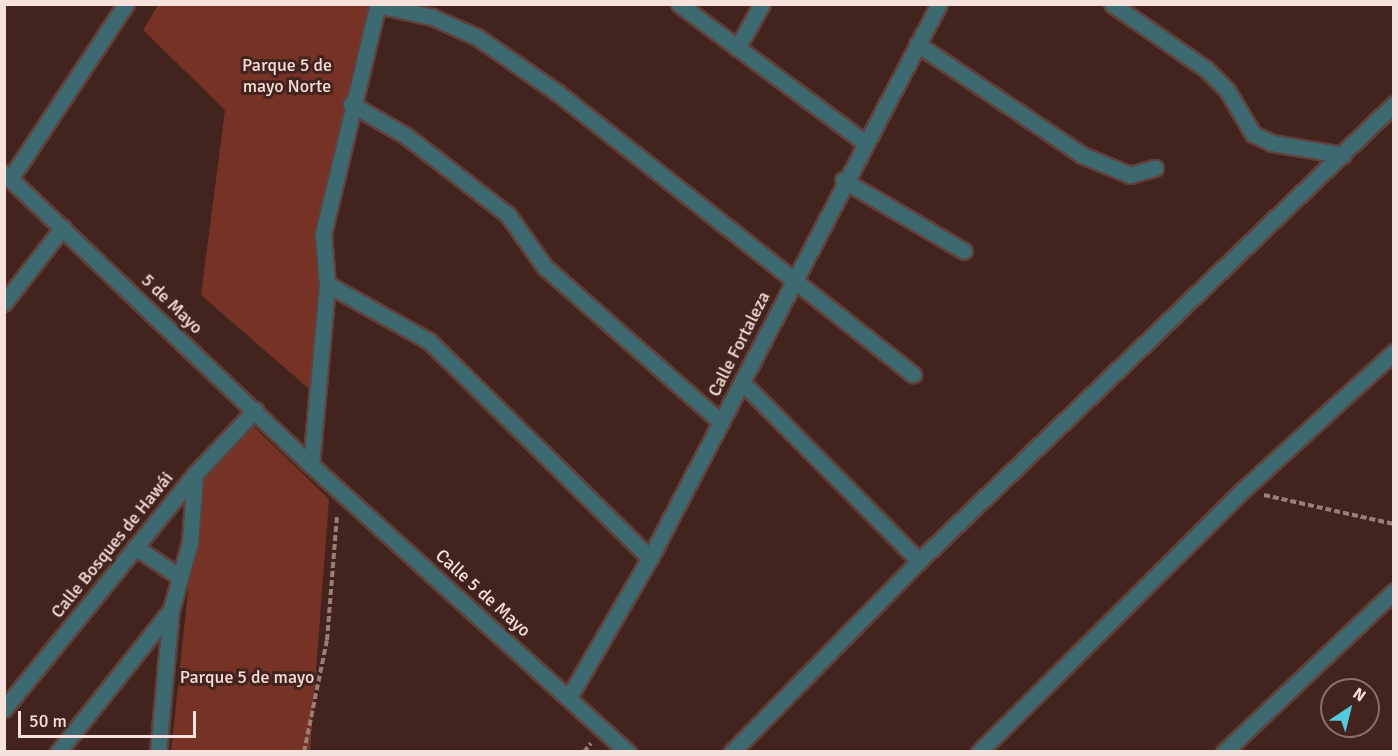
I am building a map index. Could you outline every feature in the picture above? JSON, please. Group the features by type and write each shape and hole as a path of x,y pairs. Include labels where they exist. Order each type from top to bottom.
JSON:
{"street":[{"path":"7,176 126,4"},
{"path":"679,4 864,142"},
{"path":"737,48 762,4"},
{"name":"Calle Fortaleza","path":"569,697 650,558 742,382 843,180 939,4"},
{"path":"1112,4 1206,69 1227,90 1253,134 1272,143 1343,155"},
{"path":"311,465 327,284 323,234 351,104 378,5 432,17 477,36 558,93 913,374"},
{"path":"917,44 1082,155 1130,175 1155,168"},
{"path":"351,104 405,135 508,216 545,267 721,422"},
{"path":"732,752 919,561 1394,104"},
{"name":"5 de Mayo","path":"7,176 311,465"},
{"path":"843,180 964,251"},
{"path":"4,303 63,227"},
{"path":"327,284 429,341 650,558"},
{"path":"979,752 1244,489 1394,352"},
{"path":"742,382 919,561"},
{"name":"Calle Bosques de Hawái","path":"4,710 195,474 255,410"},
{"name":"Calle 5 de Mayo","path":"311,465 628,752"},
{"path":"159,752 171,610 190,542 195,474"},
{"path":"135,547 180,577"},
{"path":"1224,752 1394,591"},
{"path":"58,752 171,610"}],"path":[{"path":"304,752 327,640 339,489"},
{"path":"1244,489 1394,524"}],"green space":[{"name":"Parque 5 de mayo Norte","path":"158,5 375,5 327,231 324,402 201,295 225,110 143,30"},
{"name":"Parque 5 de mayo","path":"251,424 329,499 310,751 171,752 200,478"}]}
